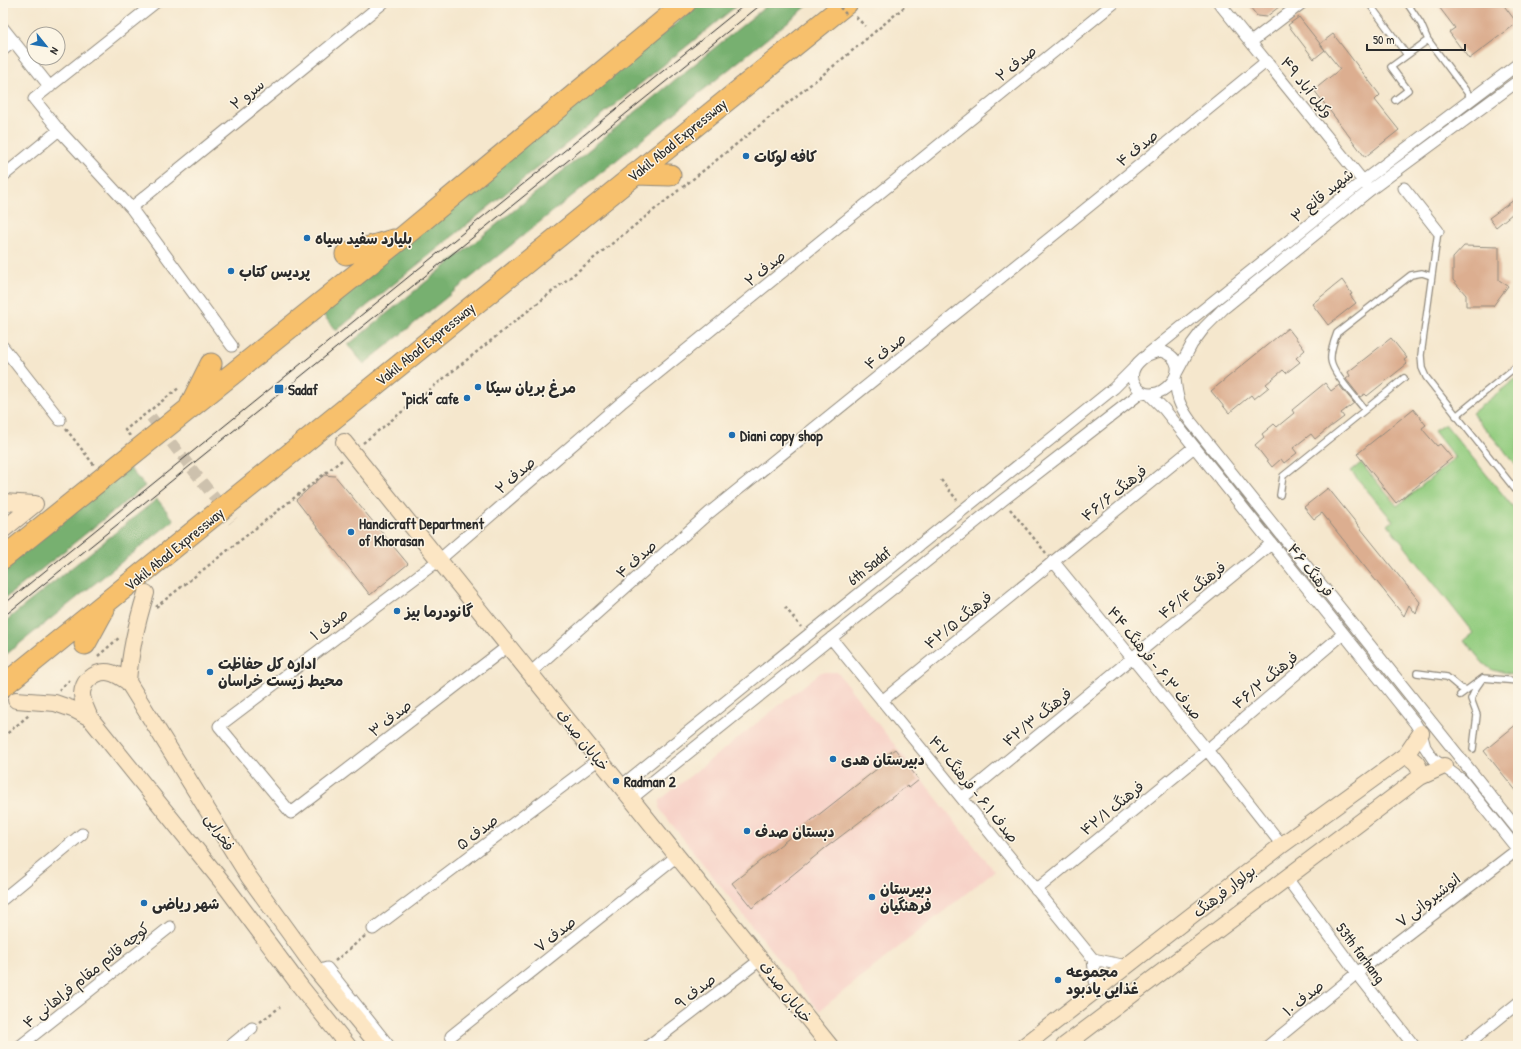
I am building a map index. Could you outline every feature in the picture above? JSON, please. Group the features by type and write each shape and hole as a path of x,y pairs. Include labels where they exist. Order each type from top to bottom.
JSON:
{"highway":[{"path":"3,558 403,237 686,3"},
{"name":"Vakil Abad Expressway","path":"10,693 108,601 635,174 849,11"},
{"path":"635,174 670,175"},
{"path":"346,254 403,237"},
{"path":"187,411 211,364"},
{"path":"91,651 108,601"}],"street":[{"path":"154,3 34,99 59,130 131,208 232,346"},
{"name":"سرو ۲","path":"131,208 383,3"},
{"name":"صدف ۲","path":"439,560 621,403 1114,3"},
{"name":"وکیل آباد ۴۹","path":"1219,3 1370,190"},
{"path":"1252,42 1302,3"},
{"path":"3,28 50,87"},
{"path":"3,50 14,41"},
{"name":"صدف ۴","path":"530,673 709,513 1267,61"},
{"name":"شهید قانع ۳","path":"1148,354 1363,181 1518,64"},
{"name":"شهید قانع ۳","path":"1176,375 1192,344 1204,328 1223,309 1370,190 1518,80"},
{"path":"3,176 59,130"},
{"path":"1404,188 1438,230"},
{"path":"3,347 60,420"},
{"path":"631,799 1003,500 1145,393 1162,391 1171,384 1176,375 1174,358 1161,351 1148,354 1139,362 1133,373 1133,380 1136,387 1145,393"},
{"name":"6th Sadaf","path":"620,786 1114,388 1135,367"},
{"name":"فرهنگ ۴۶","path":"1176,375 1177,395 1180,406 1191,422 1518,830"},
{"name":"فرهنگ ۴۶","path":"1145,393 1164,409 1421,733 1432,759 1462,780 1518,850"},
{"name":"خیابان صدف","path":"348,447 830,1046"},
{"name":"فرهنگ ۴۶/۶","path":"1053,561 1194,448"},
{"path":"3,502 35,504 3,530"},
{"path":"941,527 951,541"},
{"name":"فرهنگ ۴۶/۴","path":"1132,658 1271,544"},
{"name":"صدف ۱","path":"291,813 219,726 439,560"},
{"name":"صدف ۶.۳ - فرهنگ ۴۴","path":"1053,561 1207,750 1282,845"},
{"name":"فرهنگ ۴۲/۵","path":"882,701 1053,561"},
{"path":"90,718 84,704 82,693 86,682 95,674 107,671 118,675 128,682 137,623 146,593"},
{"name":"فرهنگ ۴۶/۲","path":"1207,750 1343,634"},
{"name":"صدف ۶.۱ - فرهنگ ۴۲","path":"831,638 1093,959"},
{"name":"صدف ۳","path":"291,813 508,646"},
{"name":"فرهنگ ۴۲/۳","path":"962,798 1132,658"},
{"name":"فخرایی","path":"128,682 249,877 322,969 379,1046"},
{"name":"فخرایی","path":"10,693 55,703 75,710 90,718 227,888 300,986 348,1046"},
{"name":"بولوار فرهنگ","path":"1024,1046 1282,845 1406,755 1421,733"},
{"name":"فرهنگ ۴۲/۱","path":"1036,890 1207,750"},
{"path":"1406,755 1417,764 1421,772 1420,777"},
{"path":"1444,766 1453,761 1458,755"},
{"name":"صدف ۵","path":"373,929 599,759"},
{"name":"بولوار فرهنگ","path":"1064,1046 1420,777 1444,766"},
{"path":"3,899 82,834"},
{"name":"انوشیروانی ۷","path":"1357,973 1518,850"},
{"name":"صدف ۷","path":"451,1036 677,856"},
{"name":"53th farhang","path":"1286,877 1357,973 1414,1046"},
{"name":"کوچه قائم مقام فراهانی ۴","path":"20,1046 170,927"},
{"path":"1096,990 1093,959 1128,966"},
{"name":"صدف ۹","path":"648,1046 760,960"},
{"path":"322,969 389,1046"},
{"name":"صدف ۱۰","path":"1268,1046 1357,973"},
{"path":"1465,1046 1518,1003"},
{"path":"230,1046 252,1028"}],"lane":[{"path":"1375,3 1371,6 1407,55"},
{"path":"1408,3 1421,24 1428,40 1472,99"},
{"path":"1394,100 1408,90 1392,67 1428,40"},
{"path":"1438,230 1421,356 1422,368 1426,377 1518,493"},
{"path":"1365,410 1337,374 1331,361 1332,345 1337,333 1410,275 1422,273 1431,276"},
{"path":"1456,416 1518,365"},
{"path":"1280,495 1283,476 1404,378"},
{"path":"1417,673 1447,677 1460,688 1467,690"},
{"path":"1473,749 1477,715 1472,699 1476,688 1483,678"},
{"path":"1460,695 1483,678 1518,681"}],"path":[{"path":"836,3 849,11 865,26"},
{"path":"91,651 137,623 348,447 846,56 909,3"},
{"path":"129,435 125,430 186,383"},
{"path":"60,420 104,478"},
{"path":"941,480 964,509"},
{"path":"1003,500 1053,561"},
{"path":"785,607 808,635"},
{"path":"3,737 74,677"},
{"path":"322,969 373,929"},
{"path":"252,1028 280,1007"}],"shaded area":[{"path":"821,672 837,672 994,871 819,1011 659,808 660,800"}],"green space":[{"path":"701,3 740,3 336,331 321,312"},
{"path":"770,3 811,3 364,364 348,345"},
{"path":"1518,377 1518,467 1472,413"},
{"path":"1445,424 1518,513 1518,675 1492,670 1483,663 1464,640 1473,633 1388,525 1393,521 1351,471 1361,463 1397,506 1455,458 1434,431"},
{"path":"129,468 145,486 3,600 3,569"},
{"path":"157,499 174,520 3,657 3,623"}],"building":[{"path":"1247,3 1284,3 1266,17 1257,16"},
{"path":"1436,3 1502,3 1517,23 1469,59 1449,32 1455,28"},
{"path":"1299,17 1325,50 1314,59 1288,25"},
{"path":"1333,34 1380,95 1375,100 1399,130 1365,157 1314,90 1340,69 1320,44"},
{"path":"1518,197 1518,209 1496,227 1489,218"},
{"path":"1464,246 1499,247 1499,280 1508,286 1493,306 1466,306 1466,295 1453,280 1453,258"},
{"path":"1342,280 1352,294 1350,295 1356,303 1328,325 1312,304"},
{"path":"1288,328 1305,350 1296,358 1300,362 1286,373 1283,370 1266,384 1269,387 1254,399 1251,395 1229,413 1211,391"},
{"path":"1391,338 1407,358 1404,360 1407,364 1367,396 1365,394 1360,397 1346,379 1350,376 1348,372"},
{"path":"1325,383 1331,391 1339,385 1354,403 1341,413 1344,417 1315,439 1311,434 1293,448 1297,453 1284,463 1281,459 1272,467 1255,445 1264,437 1262,434 1274,424 1277,427 1294,413 1292,410"},
{"path":"1413,409 1426,425 1422,428 1424,431 1437,446 1440,444 1452,458 1396,503 1357,454"},
{"name":"Handicraft Department of Khorasan","path":"324,475 335,476 408,564 370,595 296,500"},
{"path":"1328,488 1420,602 1416,614 1409,605 1404,616 1322,513 1314,519 1304,507"},
{"path":"1518,723 1518,793 1484,751"},
{"path":"895,749 919,780 909,788 907,786 824,849 752,908 732,883 887,761 884,757"}],"tunnel":[{"path":"151,417 233,521"}],"tram line":[{"path":"3,605 747,3"},
{"path":"3,617 763,3"}],"place":[{"name":"کافه لوکات","path":"746,156"},
{"name":"بلیارد سفید سیاه","path":"307,238"},
{"name":"پردیس کتاب","path":"231,271"},
{"name":"مرغ بریان سیکا","path":"478,387"},
{"name":"Sadaf","path":"279,389"},
{"name":"“pick” cafe","path":"467,398"},
{"name":"Diani copy shop","path":"732,435"},
{"name":"Handicraft Department of Khorasan","path":"351,532"},
{"name":"گانودرما بیز","path":"397,611"},
{"name":"اداره کل حفاظت محیط زیست خراسان","path":"210,672"},
{"name":"دبیرستان هدی","path":"833,759"},
{"name":"Radman 2","path":"616,781"},
{"name":"دبستان صدف","path":"747,831"},
{"name":"دبیرستان فرهنگیان","path":"872,897"},
{"name":"شهر ریاضی","path":"144,903"},
{"name":"مجموعه غذایی یادبود","path":"1058,980"}]}
